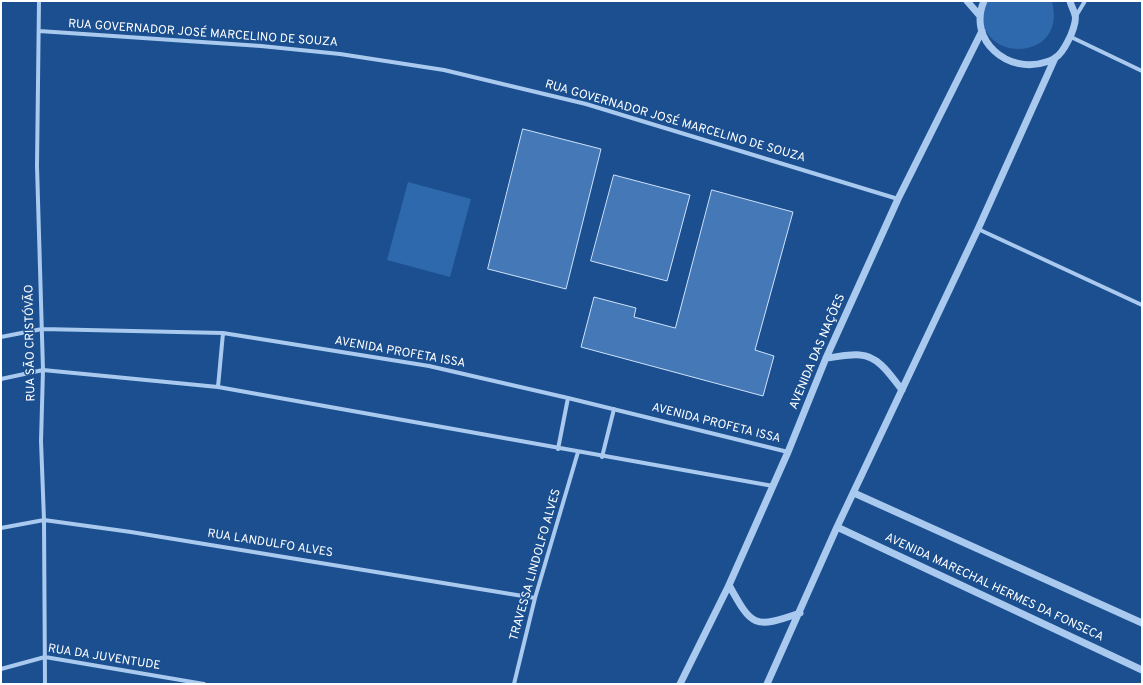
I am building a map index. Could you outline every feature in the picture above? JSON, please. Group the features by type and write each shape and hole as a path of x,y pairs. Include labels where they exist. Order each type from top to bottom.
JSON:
{"street":[{"name":"RUA SÃO CRISTÓVÃO","path":"39,1 40,31 37,166 43,370 41,441 44,520 45,684"},
{"path":"967,1 980,16"},
{"path":"984,1 980,16 982,31 990,47 1004,59 1021,65 1039,64 1055,58"},
{"path":"1070,1 1076,16"},
{"path":"767,684 800,613 837,527 978,229 1055,58 1071,37 1076,16 1085,1"},
{"name":"RUA GOVERNADOR JOSÉ MARCELINO DE SOUZA","path":"40,31 261,46 340,54 444,70 586,104 898,200"},
{"name":"AVENIDA DAS NAÇÕES","path":"680,684 729,585 788,452 826,358 898,200 982,31"},
{"path":"1071,37 1142,71"},
{"path":"978,229 1142,305"},
{"name":"AVENIDA PROFETA ISSA","path":"1,337 42,329 223,333 429,366 614,409 788,452"},
{"path":"218,387 223,333"},
{"path":"826,358 859,355 868,356 887,370 902,390"},
{"path":"1,379 43,370 218,387 602,457 773,486"},
{"path":"558,449 568,398"},
{"path":"602,457 614,409"},
{"name":"TRAVESSA LINDOLFO ALVES","path":"514,684 535,598 578,452"},
{"path":"854,493 1142,623"},
{"name":"RUA LANDULFO ALVES","path":"1,528 44,520 131,532 535,598"},
{"name":"AVENIDA MARECHAL HERMES DA FONSECA","path":"837,527 1142,670"},
{"path":"729,585 746,615 753,620 760,622 774,622 800,613"},
{"name":"RUA DA JUVENTUDE","path":"1,670 45,657 204,684"}],"shaded area":[{"path":"985,1 1052,1 1053,22 1046,38 1033,46 1018,49 1002,46 990,36 983,22"},
{"path":"408,182 471,199 450,277 387,260"}],"building":[{"path":"523,129 601,149 566,289 488,269"},
{"path":"614,175 690,195 667,281 591,261"},
{"path":"712,190 793,212 755,350 774,356 763,396 581,347 594,297 636,308 634,317 675,328"}]}
